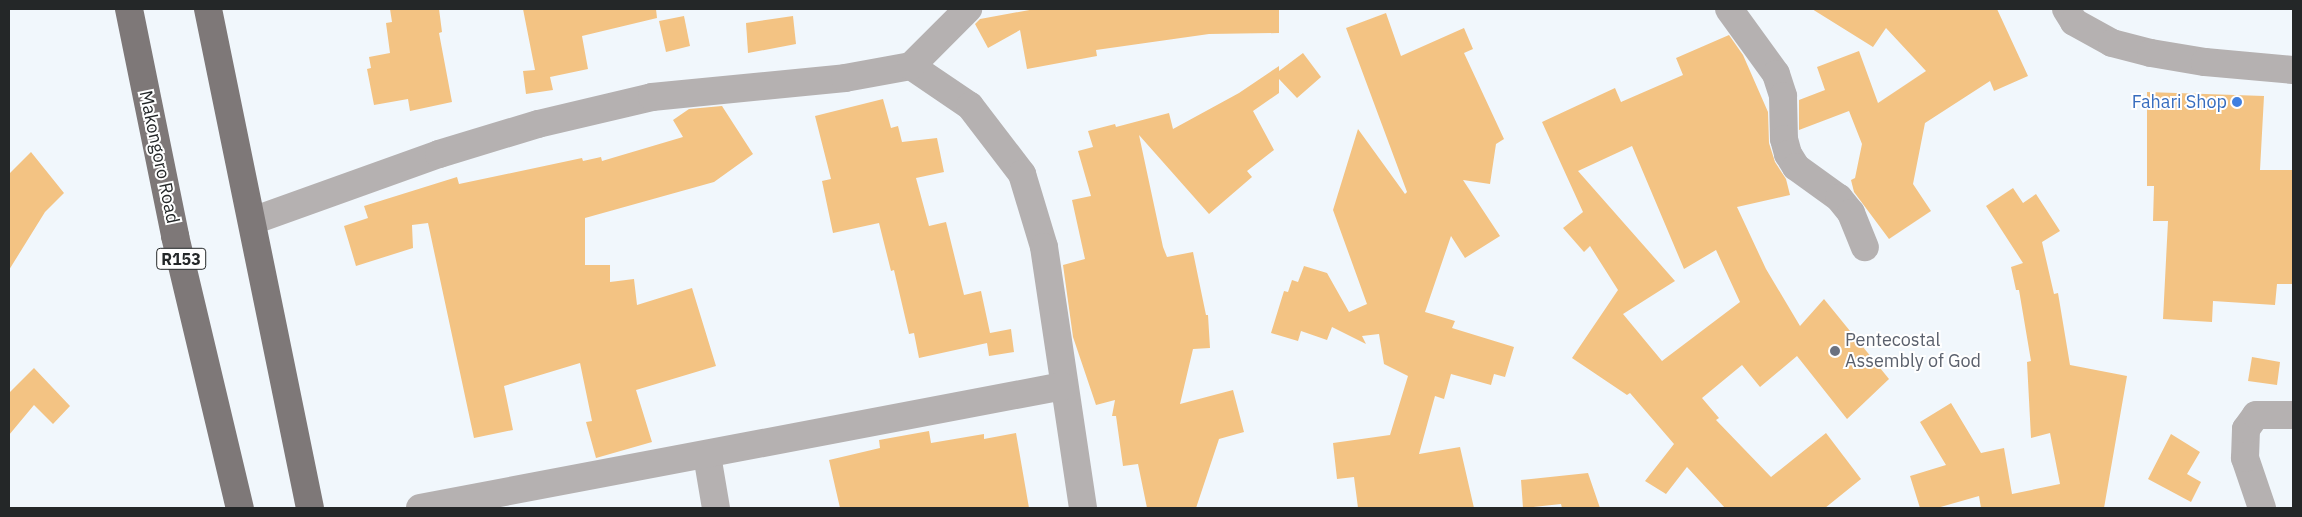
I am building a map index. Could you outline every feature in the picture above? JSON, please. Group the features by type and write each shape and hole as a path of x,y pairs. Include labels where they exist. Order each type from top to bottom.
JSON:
{"main road":[{"name":"Makongoro Road","path":"129,9 175,236 240,508"},
{"path":"208,9 310,508"}],"street":[{"path":"252,221 439,154 538,124 643,99 845,78 911,66 968,9"},
{"path":"1729,9 1776,74 1783,96 1784,139 1788,154 1796,167 1839,198 1851,213 1865,247"},
{"path":"2066,9 2074,22 2112,43 2151,53 2206,62 2293,70"},
{"path":"911,66 970,106 1022,174 1044,247 1082,508"},
{"path":"420,508 1063,386"},
{"path":"2262,508 2245,458 2246,429 2256,415 2293,415"},
{"path":"707,455 716,508"}],"building":[{"path":"390,9 439,9 442,32 439,33 452,102 410,111 408,99 374,105 367,69 371,68 369,57 390,53 386,23 392,22"},
{"path":"523,9 656,9 657,18 582,36 588,69 550,77 553,90 526,94 523,71 535,70"},
{"path":"1035,9 1279,9 1279,33 1209,34 1096,50 1097,56 1027,69 1020,30 988,48 975,24 980,19"},
{"path":"1812,9 1997,9 2028,76 1994,91 1990,81 1925,123 1913,184 1931,211 1889,239 1854,192 1851,180 1855,178 1862,144 1849,111 1799,130 1799,100 1825,90 1817,67 1859,51 1878,103 1926,71 1886,28 1873,47"},
{"path":"1386,13 1401,56 1464,28 1473,49 1464,53 1504,139 1496,144 1490,184 1463,180 1500,236 1465,258 1451,236 1425,312 1455,321 1452,328 1514,347 1505,377 1494,374 1491,385 1451,374 1444,399 1435,396 1419,454 1460,447 1474,508 1358,508 1354,477 1337,479 1333,443 1390,435 1408,376 1384,364 1379,334 1362,336 1366,344 1332,327 1327,340 1301,331 1298,341 1271,333 1284,291 1288,292 1292,280 1298,282 1304,266 1327,273 1349,312 1367,304 1333,210 1358,129 1405,194 1407,192 1346,28"},
{"path":"684,16 690,46 666,52 659,21"},
{"path":"793,16 796,44 748,53 746,23"},
{"path":"1729,35 1743,55 1768,112 1769,143 1775,162 1786,179 1790,195 1737,207 1766,269 1800,326 1824,299 1889,379 1847,419 1797,356 1760,387 1742,365 1702,398 1719,418 1716,420 1771,477 1826,433 1861,479 1825,508 1725,508 1687,467 1666,494 1645,481 1674,444 1630,393 1627,395 1572,358 1618,290 1590,246 1584,252 1563,228 1583,212 1542,122 1615,88 1621,102 1683,75 1676,58","holes":["1632,146 1684,269 1716,250 1740,302 1662,361 1623,314 1675,281 1578,171"]},
{"path":"1303,53 1321,77 1297,98 1279,79 1279,93 1253,111 1274,150 1247,171 1252,177 1209,214 1139,135 1163,247 1167,257 1193,252 1206,315 1208,315 1210,348 1193,349 1180,404 1233,390 1244,432 1219,439 1196,508 1147,508 1138,464 1123,466 1116,416 1112,416 1115,400 1096,405 1073,337 1063,265 1085,259 1072,200 1091,196 1078,151 1093,147 1088,131 1115,124 1116,127 1169,113 1173,129 1239,93 1279,66 1279,71"},
{"path":"2147,92 2264,96 2260,170 2293,170 2293,284 2277,284 2275,305 2213,301 2212,322 2163,319 2168,221 2153,221 2154,186 2147,186"},
{"path":"883,99 891,128 898,126 902,142 937,138 944,172 916,178 929,226 946,222 964,295 981,291 990,333 1011,329 1014,352 989,356 987,343 919,358 914,333 909,334 894,270 891,271 879,223 833,233 822,181 831,179 815,116"},
{"path":"722,106 753,154 714,182 585,218 585,265 610,265 610,282 634,279 637,305 692,288 716,366 636,390 652,442 596,458 586,422 592,421 580,363 504,386 513,430 474,438 428,223 412,225 413,248 356,266 344,226 368,218 364,206 457,177 459,184 582,158 583,161 601,157 602,161 683,137 673,120 689,109"},
{"path":"31,152 64,193 45,212 9,270 9,174"},
{"path":"2013,188 2023,203 2036,194 2060,231 2042,242 2054,294 2058,293 2070,365 2127,376 2104,508 1981,508 1979,496 1937,508 1920,508 1910,476 1946,465 1920,422 1951,403 1981,453 2004,448 2012,494 2060,484 2050,433 2031,438 2027,362 2031,361 2019,290 2016,290 2011,267 2023,263 1986,206"},
{"path":"2252,357 2280,362 2277,385 2248,381"},
{"path":"34,368 70,406 53,424 34,405 9,435 9,393"},
{"path":"929,431 931,443 984,434 984,439 1016,433 1029,508 840,508 829,460 880,448 879,440"},
{"path":"2171,434 2200,452 2187,474 2201,482 2191,502 2148,479"},
{"path":"1588,473 1600,508 1562,508 1561,504 1523,508 1521,480"}],"place":[{"name":"Fahari Shop","path":"2237,102"},
{"name":"Pentecostal Assembly of God","path":"1835,351"}]}
